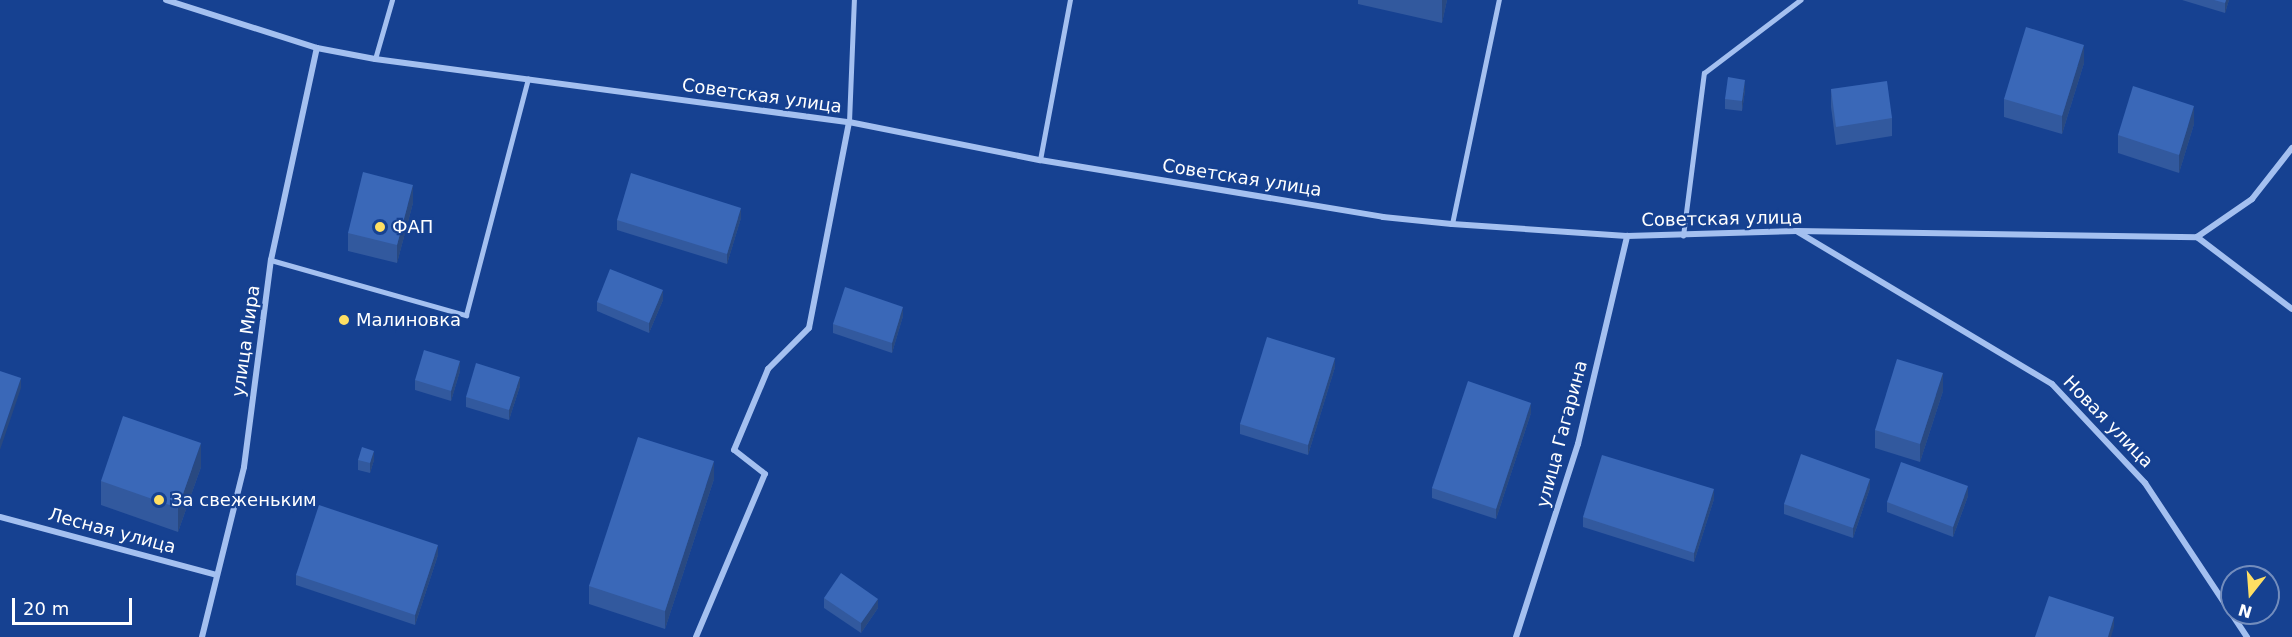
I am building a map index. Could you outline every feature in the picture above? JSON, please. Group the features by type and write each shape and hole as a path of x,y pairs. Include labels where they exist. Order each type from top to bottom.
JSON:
{"street":[{"name":"Советская улица","path":"166,0 317,48 375,59 849,122 1040,160 1383,217 1627,236 1797,231 2197,237"},
{"name":"улица Мира","path":"202,637 244,468 272,260 317,48"},
{"path":"696,637 765,474 734,450 768,369 809,328 849,122"},
{"path":"2292,148 2252,199 2197,237 2292,309"},
{"name":"Новая улица","path":"1797,231 2052,384 2145,483 2247,637"},
{"name":"улица Гагарина","path":"1516,637 1578,444 1627,236"},
{"name":"Лесная улица","path":"0,517 216,575"}],"lane":[{"path":"375,59 392,0"},
{"path":"849,122 854,0"},
{"path":"1040,160 1070,0"},
{"path":"1452,224 1499,0"},
{"path":"1683,236 1704,73 1800,0"},
{"path":"272,260 466,315 528,79"}],"building":[{"path":"2026,27 2084,45 2062,116 2004,99"},
{"path":"1728,77 1745,80 1742,101 1725,99"},
{"path":"1887,81 1892,118 1836,127 1831,89"},
{"path":"2133,86 2194,106 2179,155 2118,135"},
{"name":"ФАП","path":"363,172 413,185 397,245 348,233"},
{"path":"631,173 741,208 727,254 617,220"},
{"path":"610,269 663,290 649,323 597,302"},
{"path":"845,287 903,307 892,343 833,324"},
{"path":"1267,337 1335,358 1308,445 1240,424"},
{"path":"424,350 460,361 451,391 415,380"},
{"path":"1897,359 1943,373 1920,444 1875,430"},
{"path":"476,363 520,377 509,410 466,397"},
{"path":"0,371 21,378 0,440"},
{"path":"1468,381 1531,403 1496,509 1432,488"},
{"path":"123,416 201,443 178,508 101,481"},
{"path":"638,437 714,461 665,611 589,586"},
{"path":"362,447 374,451 370,463 358,460"},
{"path":"1801,454 1870,479 1853,528 1784,504"},
{"path":"1602,455 1714,489 1694,553 1583,517"},
{"path":"1901,462 1968,486 1953,527 1887,502"},
{"path":"319,505 438,545 415,615 296,575"},
{"path":"841,573 878,599 861,623 824,598"},
{"path":"2049,596 2114,617 2108,637 2035,637"}],"place":[{"name":"ФАП","path":"380,227"},
{"name":"Малиновка","path":"344,320"},
{"name":"За свеженьким","path":"159,500"}]}
